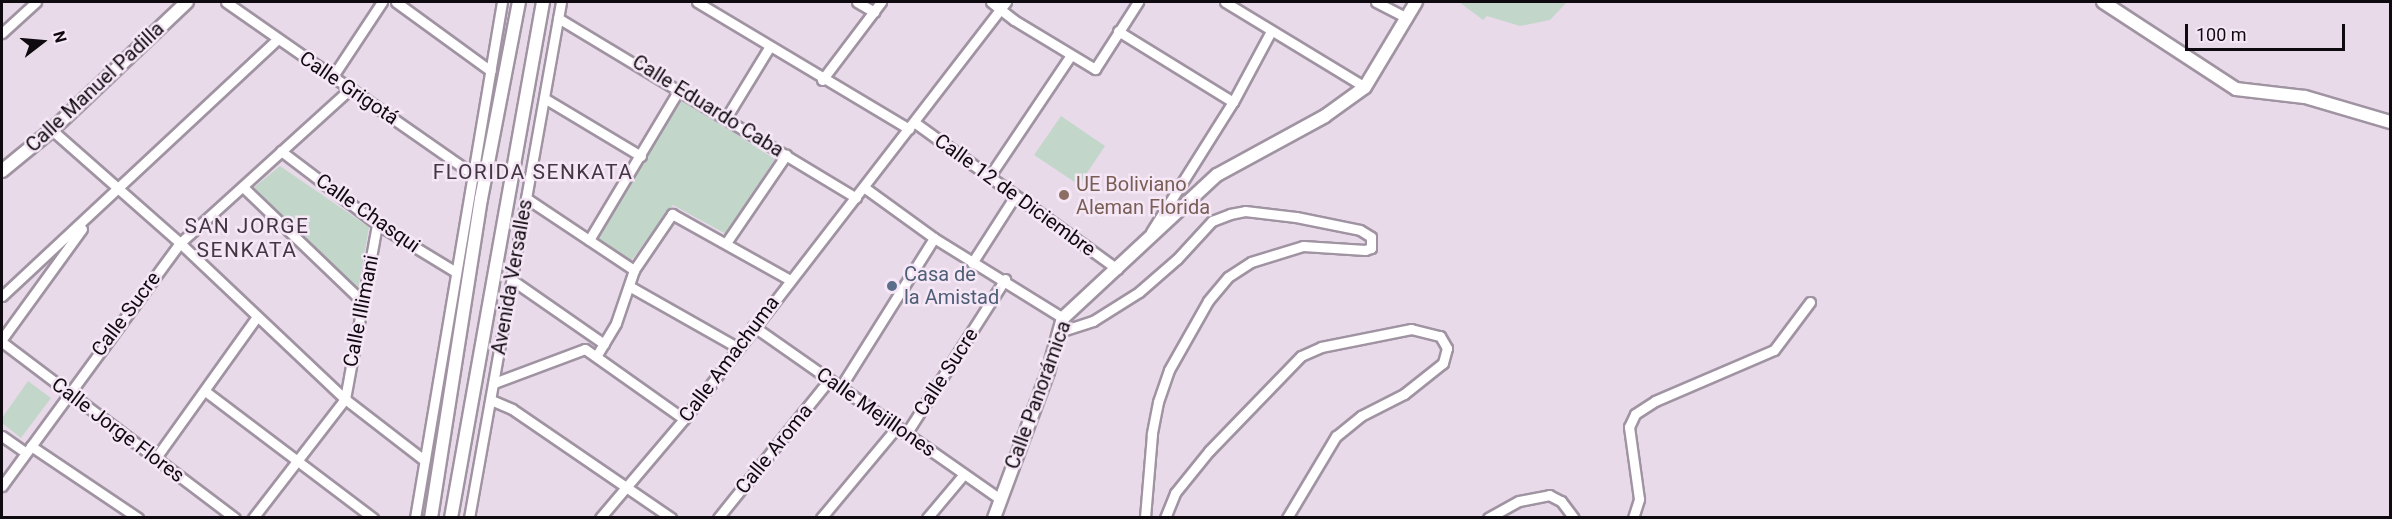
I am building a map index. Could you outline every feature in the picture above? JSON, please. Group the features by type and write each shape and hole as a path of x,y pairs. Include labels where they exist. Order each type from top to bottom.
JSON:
{"street":[{"path":"2,33 36,2"},
{"name":"Calle Manuel Padilla","path":"2,171 52,130 187,2"},
{"name":"Calle Grigotá","path":"226,2 473,174"},
{"path":"333,76 382,2"},
{"path":"396,2 491,71"},
{"path":"415,518 502,2"},
{"path":"431,518 481,200 519,2"},
{"name":"Avenida Versalles","path":"451,518 543,2"},
{"name":"Avenida Versalles","path":"469,514 492,400 561,2"},
{"name":"Calle 12 de Diciembre","path":"697,2 822,80 911,125 989,177 1117,269"},
{"path":"857,2 874,12"},
{"path":"822,80 881,2"},
{"path":"991,2 1003,5 1071,55 1095,69 1138,2"},
{"path":"1225,2 1365,87"},
{"path":"1376,2 1407,18"},
{"name":"Calle Panorámica","path":"994,518 1063,318 1138,252 1217,175 1325,116 1365,87 1416,2"},
{"path":"2103,2 2193,64 2236,89 2305,97 2391,122"},
{"name":"Calle Amachuma","path":"600,518 684,419 753,326 865,188 1003,5"},
{"name":"Calle Eduardo Caba","path":"558,18 856,198"},
{"path":"1118,31 1233,102"},
{"path":"1138,252 1233,102 1271,31"},
{"path":"2,296 278,39"},
{"path":"726,118 770,46"},
{"path":"989,177 1071,55"},
{"name":"Calle Sucre","path":"2,486 68,391 180,243 351,88"},
{"path":"590,240 678,91"},
{"path":"544,98 640,156"},
{"path":"52,130 180,243 256,318 345,399 424,460"},
{"name":"Calle Chasqui","path":"281,151 377,224 456,272"},
{"path":"726,243 786,155"},
{"path":"243,187 363,301"},
{"path":"865,188 972,263 1005,279 1063,318"},
{"path":"972,263 1015,196"},
{"path":"526,198 634,270"},
{"path":"1059,332 1093,321 1139,292 1178,259 1212,221 1230,214 1245,211 1306,219 1360,230 1371,237 1371,248 1365,250 1303,246 1260,258 1228,277 1208,301 1169,370 1158,402 1152,434 1145,518"},
{"path":"2,340 92,214"},
{"path":"597,355 604,344 634,270 672,214 790,280"},
{"name":"Calle Illimani","path":"345,399 377,224"},
{"path":"840,388 934,238"},
{"name":"Calle Sucre","path":"906,434 1005,279"},
{"path":"512,280 604,344"},
{"path":"629,286 737,347"},
{"path":"1633,518 1639,499 1629,427 1635,414 1654,400 1774,350 1810,303"},
{"path":"155,459 256,318"},
{"name":"Calle Mejillones","path":"753,326 1000,499"},
{"path":"1166,518 1175,493 1209,451 1308,352 1411,330 1440,336 1448,351 1443,363 1416,385 1361,416 1336,436 1287,518"},
{"name":"Calle Jorge Flores","path":"2,340 235,518"},
{"path":"494,383 585,349 597,355 684,419"},
{"name":"Calle Aroma","path":"718,518 829,380"},
{"path":"205,391 373,518"},
{"path":"253,518 345,399"},
{"path":"492,400 512,410 628,485 671,518"},
{"name":"Calle Sucre","path":"821,518 897,427"},
{"path":"2,436 28,449 138,518"},
{"path":"927,518 964,474"},
{"path":"1488,518 1519,501 1549,495 1561,501 1574,518"},
{"path":"469,514 479,518"}],"green space":[{"path":"1459,2 1567,2 1550,20 1520,26 1487,16 1483,20"},
{"path":"682,100 775,159 726,234 673,205 631,261 596,237"},
{"path":"1061,116 1105,146 1079,185 1034,155"},
{"path":"280,166 369,227 358,290 251,190"},
{"path":"28,381 51,398 21,438 2,423 2,418"}],"place":[{"name":"UE Boliviano Aleman Florida","path":"1064,195"},
{"name":"Casa de la Amistad","path":"892,286"}],"district":[{"name":"FLORIDA SENKATA","path":"533,172"},
{"name":"SAN JORGE SENKATA","path":"247,238"}]}
